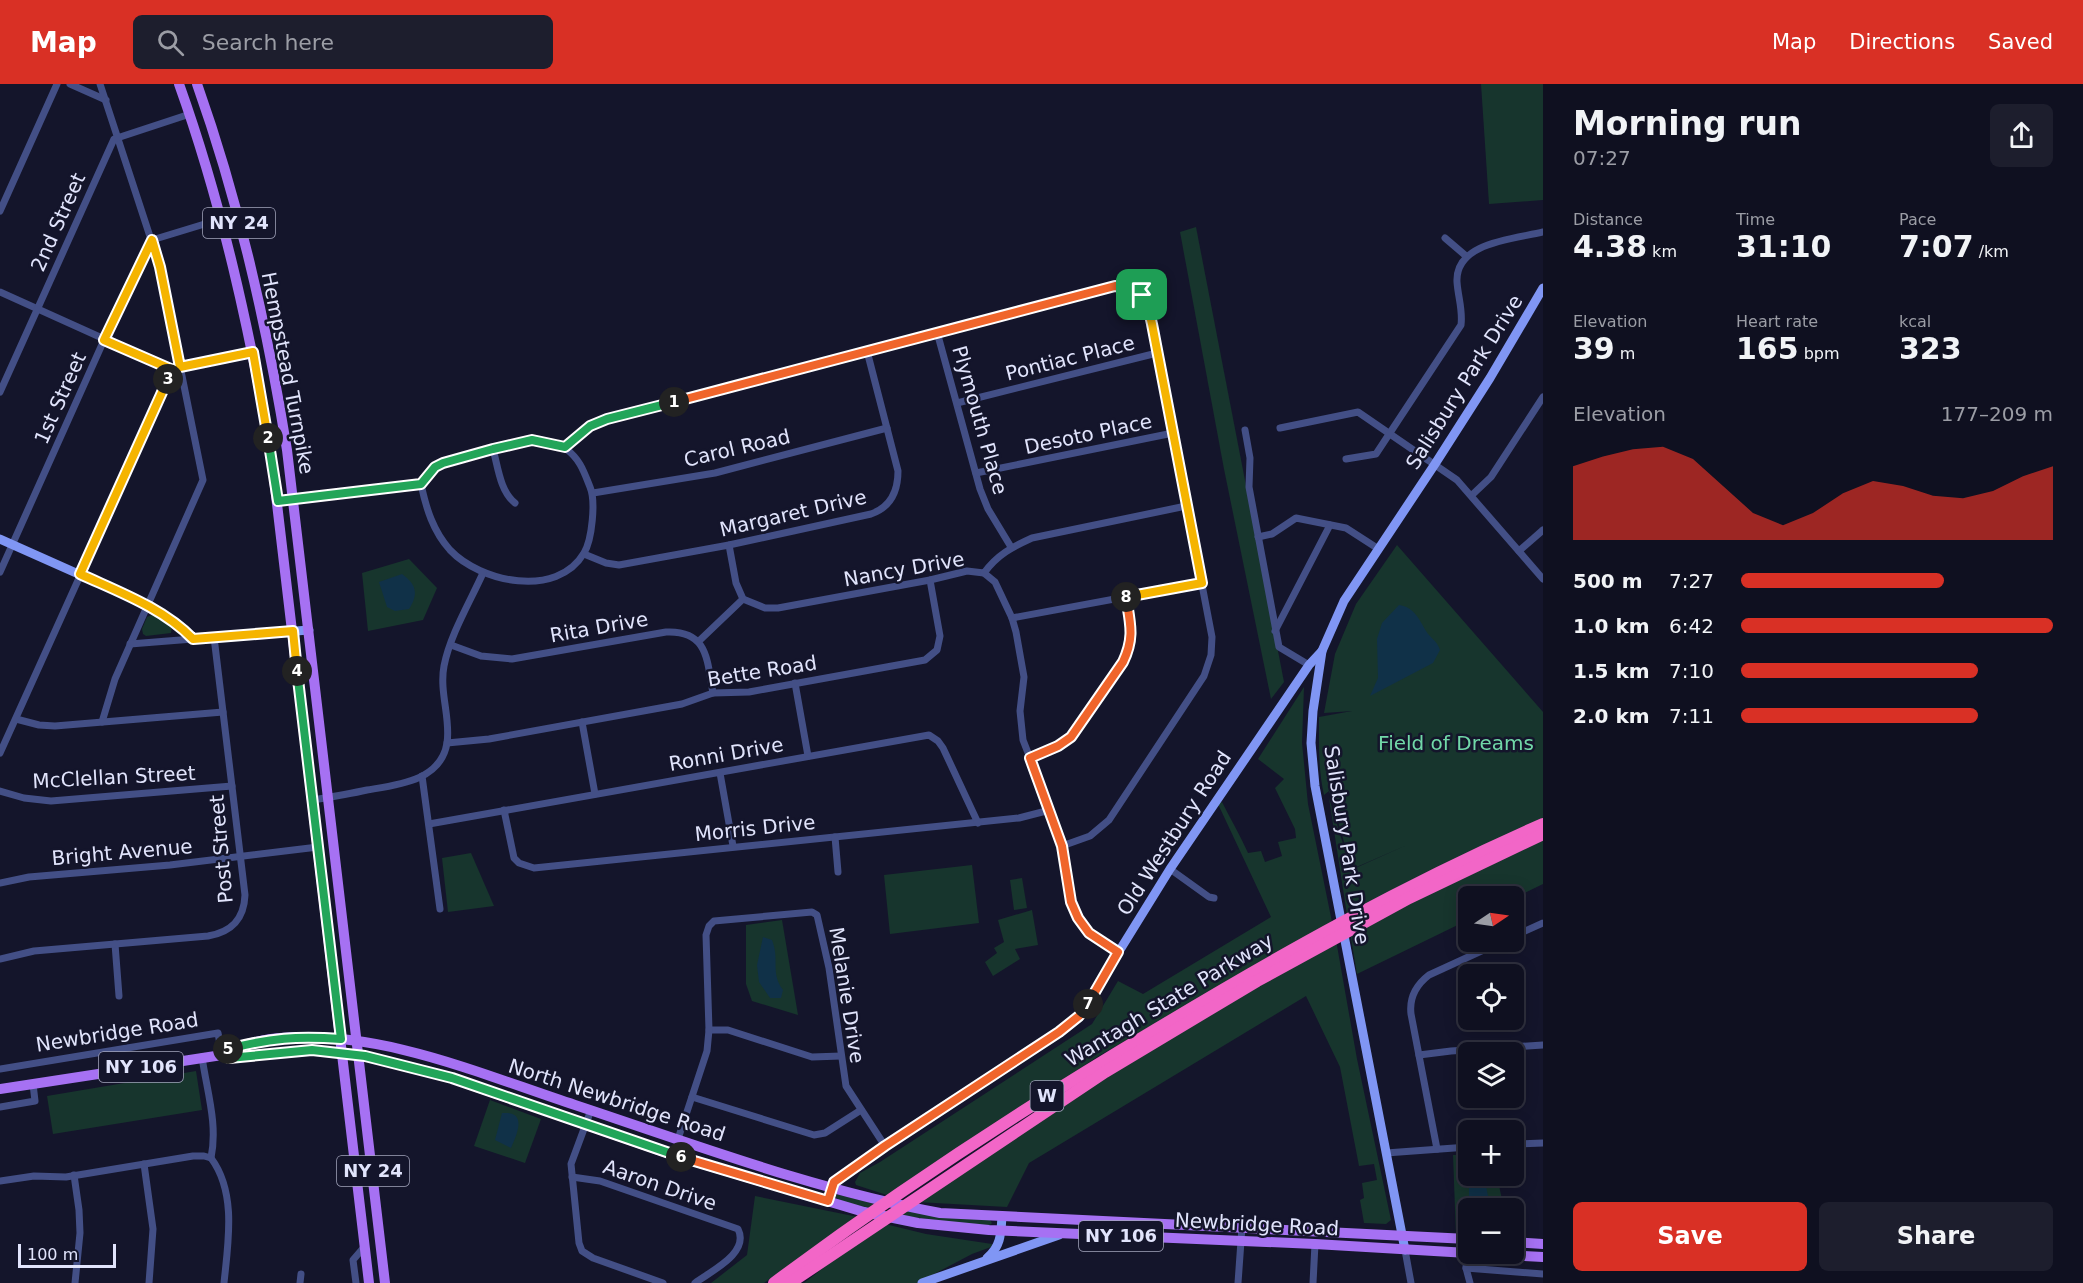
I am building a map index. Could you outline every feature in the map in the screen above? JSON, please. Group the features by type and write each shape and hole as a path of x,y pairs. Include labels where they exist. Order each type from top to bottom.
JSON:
{"highway":[{"name":"Wantagh State Parkway","path":"774,1283 860,1221 987,1135 1101,1062 1362,910 1429,876 1543,824"},
{"name":"Wantagh State Parkway","path":"790,1283 1105,1072 1257,981 1409,897 1543,834"}],"main road":[{"name":"Hempstead Turnpike","path":"179,84 221,219 253,352 278,501 369,1283"},
{"name":"Hempstead Turnpike","path":"197,84 246,252 269,350 293,499 386,1283"},
{"name":"Newbridge Road","path":"222,1055 227,1049 272,1039 306,1037 341,1039"},
{"name":"North Newbridge Road","path":"341,1039 429,1057 832,1189 879,1201"},
{"name":"Newbridge Road","path":"0,1089 222,1055 229,1058 312,1050 360,1056"},
{"name":"North Newbridge Road","path":"360,1056 452,1078 676,1156 864,1212"},
{"path":"510,1098 516,1085"},
{"name":"Newbridge Road","path":"879,1201 940,1213 1458,1238"},
{"name":"Newbridge Road","path":"864,1212 897,1220 953,1228 1458,1253"},
{"path":"1524,1243 1543,1244"},
{"path":"1524,1256 1543,1257"}],"street":[{"path":"0,211 57,84"},
{"path":"70,84 106,100"},
{"path":"100,84 160,267 176,368 203,480 112,687 102,722"},
{"path":"118,137 190,114"},
{"name":"2nd Street","path":"0,392 114,138 118,137"},
{"path":"152,240 221,219"},
{"path":"1347,459 1376,454 1461,325 1462,316 1456,280 1466,256 1477,248 1543,232"},
{"path":"1445,238 1466,256"},
{"name":"1st Street","path":"0,572 104,340 152,240"},
{"path":"565,447 590,426 607,419 1098,290 1120,286 1135,290 1146,300 1157,353 1202,583 1212,644 1210,660 1204,676 1109,820 1090,836 1062,846"},
{"name":"Salisbury Park Drive","path":"1405,1250 1315,786 1311,753 1313,711 1322,651 1344,601 1377,548 1436,464 1543,288"},
{"path":"0,292 104,340 176,368 253,352"},
{"name":"Plymouth Place","path":"937,332 976,474 988,509 1011,547"},
{"name":"Margaret Drive","path":"584,554 606,563 619,565 729,545 871,514 884,507 893,496 898,482 898,471 867,351"},
{"name":"Pontiac Place","path":"957,403 1157,353"},
{"path":"0,753 176,368"},
{"path":"1472,495 1491,477 1543,397"},
{"path":"1280,429 1358,412 1457,480 1543,579"},
{"name":"Carol Road","path":"593,493 723,471 886,428"},
{"path":"1245,430 1250,458 1249,487 1279,647 1309,665"},
{"name":"Desoto Place","path":"976,474 1173,433"},
{"path":"278,501 421,484 435,467 443,463 532,440 565,447 580,462 593,493 591,533 584,554 571,568 537,580 514,581 483,573 455,555 440,537 427,509 421,484"},
{"path":"493,449 503,487 509,497 516,502"},
{"name":"Nancy Drive","path":"743,599 765,608 778,608 967,571 984,573 994,560 1011,547 1032,538 1186,506"},
{"path":"1258,537 1272,534 1296,518 1346,528 1377,548"},
{"path":"1275,631 1330,525"},
{"path":"1519,551 1543,530"},
{"path":"0,539 147,606 175,622 193,639"},
{"path":"713,693 705,650 699,641 743,599 736,583 729,545"},
{"path":"313,800 401,784 422,776 440,760 447,743 442,687 444,666 483,573"},
{"path":"984,573 995,582 1012,618 1024,677 1020,725 1023,741 1062,846 1071,902 1078,918 1089,933 1118,952"},
{"name":"Bette Road","path":"447,743 489,740 682,704 713,693 749,692 915,662 931,656 939,645 940,636 930,580"},
{"path":"1012,618 1202,583"},
{"path":"1030,758 1058,746 1071,737 1123,662 1129,649 1132,633 1126,597"},
{"path":"130,644 309,630"},
{"name":"Rita Drive","path":"451,645 481,656 512,659 666,632 680,632 699,641"},
{"name":"Post Street","path":"0,959 34,951 208,936 227,931 238,921 245,905 214,637"},
{"name":"Old Westbury Road","path":"828,1201 834,1182 1074,1022 1170,869 1309,665 1322,651"},
{"path":"795,683 808,756"},
{"path":"16,718 39,725 223,712"},
{"path":"582,722 595,794"},
{"name":"Ronni Drive","path":"429,824 922,735 932,736 943,748 978,822"},
{"path":"720,773 732,846"},
{"path":"422,776 440,909"},
{"name":"McClellan Street","path":"0,791 24,798 51,801 232,786"},
{"name":"Morris Drive","path":"504,810 512,853 519,863 529,868 1019,818 1050,810"},
{"path":"835,837 838,872"},
{"name":"Bright Avenue","path":"0,883 29,877 170,865 318,847"},
{"path":"1170,869 1209,897 1214,898"},
{"name":"Melanie Drive","path":"678,1139 704,1063 709,1030 706,935 709,926 714,921 812,912 817,915 829,968 846,1086 885,1146"},
{"path":"1524,932 1543,923"},
{"path":"115,944 119,996"},
{"path":"1437,1149 1410,1007 1418,985 1429,975 1479,952"},
{"path":"709,1030 728,1030 812,1057 841,1056"},
{"name":"Newbridge Road","path":"0,1070 218,1033 222,1055"},
{"path":"1419,1055 1543,1045"},
{"path":"202,1057 213,1117 214,1134 211,1158"},
{"name":"Newbridge Road","path":"0,1107 35,1101 33,1084"},
{"path":"693,1097 814,1135 825,1133 861,1110"},
{"path":"591,1110 571,1164 579,1243 582,1251 593,1258 663,1283"},
{"path":"1524,1144 1543,1143"},
{"path":"1386,1152 1458,1148"},
{"path":"0,1181 26,1176 66,1177 193,1156 211,1158 218,1168 228,1207 228,1245 224,1283"},
{"path":"144,1164 153,1229 149,1283"},
{"path":"74,1175 80,1210 75,1283"},
{"name":"Aaron Drive","path":"572,1177 600,1181 738,1229 741,1242 735,1254 695,1283"},
{"path":"977,1263 997,1248 1002,1231 1002,1216"},
{"path":"1238,1283 1242,1227"},
{"path":"922,1283 1063,1233"},
{"path":"1313,1283 1314,1244"},
{"path":"356,1283 353,1260 365,1246"},
{"path":"1405,1250 1411,1283"},
{"path":"1467,1264 1470,1283"},
{"path":"1466,1268 1543,1274"},
{"path":"300,1283 301,1274"}],"green space":[{"path":"1481,84 1543,84 1543,200 1489,204"},
{"path":"1196,227 1284,682 1271,699 1224,469 1180,232"},
{"name":"Field of Dreams","path":"1397,545 1543,712 1543,819 1347,915 1329,798 1351,870 1407,845 1352,869 1329,791 1324,795 1320,766 1319,717 1352,711 1324,713 1335,654 1356,604"},
{"path":"409,559 437,588 423,620 368,631 362,573"},
{"path":"152,615 172,625 171,633 146,636 143,634 142,629 147,617"},
{"path":"1304,687 1302,743 1308,804 1332,922 1097,1057 890,1196 856,1185 855,1182 860,1173 1092,1024 1118,981 1143,994 1271,917 1218,804 1222,802 1248,853 1261,851 1265,862 1282,856 1278,842 1296,838 1295,829 1275,788 1284,779 1258,759"},
{"path":"1543,839 1543,884 1524,893 1524,886 1458,886 1458,925 1357,974 1350,932"},
{"path":"471,853 494,906 448,912 442,858"},
{"path":"972,865 979,923 890,934 884,875"},
{"path":"1022,878 1027,908 1014,910 1010,880"},
{"path":"1032,910 1038,945 1015,949 1020,959 993,976 985,962 997,953 994,948 1004,942 998,920"},
{"path":"782,920 798,1015 752,1001 746,984 746,925"},
{"path":"1336,940 1357,1059 1391,1220 1386,1224 1364,1223 1360,1200 1364,1198 1362,1183 1377,1180 1374,1164 1359,1166 1340,1067 1306,996 1029,1163 1007,1207 917,1202 1105,1077"},
{"path":"196,1071 202,1110 53,1134 47,1096"},
{"path":"490,1100 541,1119 525,1163 474,1146"},
{"path":"1453,1155 1458,1155 1458,1186 1499,1186 1502,1198 1458,1198 1458,1236 1456,1236"},
{"path":"755,1196 858,1217 764,1283 711,1283 747,1255"},
{"path":"834,1196 875,1204 870,1208 856,1205 842,1201"},
{"path":"905,1210 990,1220 992,1223 990,1225 966,1224 898,1215"},
{"path":"885,1224 926,1234 992,1244 991,1247 972,1254 917,1283 804,1283 868,1233"}],"water":[{"path":"402,574 413,586 415,594 409,609 395,611 387,607 379,582"},
{"path":"1399,605 1409,608 1416,614 1440,650 1433,663 1370,696 1378,678 1377,639 1382,623"},
{"path":"763,937 772,940 777,977 783,990 781,998 770,998 759,982 757,965"},
{"path":"502,1113 510,1113 518,1120 518,1130 511,1148 495,1140"},
{"path":"1469,1186 1486,1186 1488,1198 1469,1197"}],"route":[{"path":"152,240 160,267 180,367 253,352 278,501 421,484 435,467 453,460 532,440 565,447 590,426 607,419 1098,290 1115,286 1129,287 1142,295 1146,300 1152,324 1202,583 1126,597 1132,633 1129,649 1123,662 1071,737 1058,746 1030,758 1062,846 1071,902 1078,918 1089,933 1118,952 1074,1022 834,1182 828,1201 676,1156 452,1078 365,1056 312,1050 253,1057 229,1058 222,1055 227,1049 279,1038 341,1039 293,631 193,639 175,622 130,597 80,574 173,370 104,340 152,240"}]}
